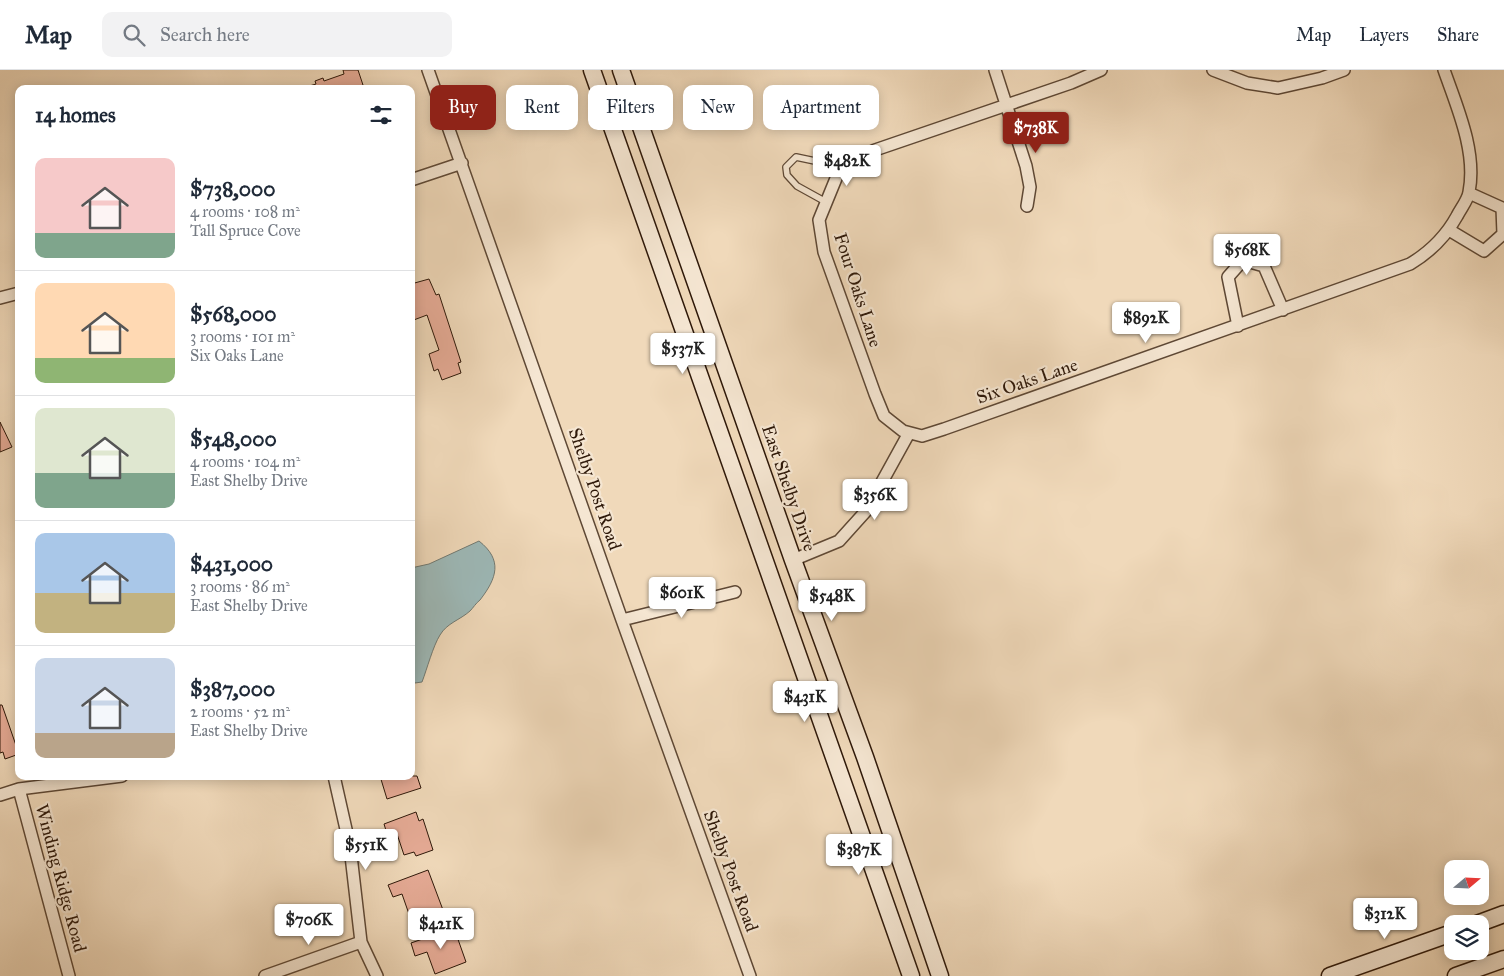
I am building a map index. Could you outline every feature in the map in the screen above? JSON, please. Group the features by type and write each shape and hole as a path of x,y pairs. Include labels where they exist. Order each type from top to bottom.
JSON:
{"main road":[{"path":"592,70 910,976"},
{"name":"East Shelby Drive","path":"621,70 793,560 865,757 940,976"},
{"path":"1489,920 1504,914"},
{"path":"1330,976 1444,935"},
{"path":"1456,976 1504,959"}],"street":[{"name":"Shelby Post Road","path":"428,70 750,976"},
{"path":"995,70 1026,166 1030,187 1027,206"},
{"name":"Four Oaks Lane","path":"909,432 903,431 884,416 863,363 824,252 819,220 837,176 855,160 875,150 1072,83 1101,70"},
{"path":"1213,70 1247,83 1278,88 1322,78 1344,70"},
{"path":"1444,70 1463,124 1471,158 1469,193 1502,208 1503,234 1484,251 1449,230"},
{"path":"415,179 462,164"},
{"name":"Six Oaks Lane","path":"909,432 922,436 1410,264 1423,256 1449,230 1469,193"},
{"path":"1238,326 1228,276 1243,260 1264,266 1283,310"},
{"path":"0,298 15,294"},
{"path":"793,560 838,541 866,511 909,432"},
{"path":"622,620 735,592"},
{"path":"0,794 19,789 90,780"},
{"path":"335,780 350,847 361,942 377,976"},
{"name":"Winding Ridge Road","path":"19,789 69,976"},
{"path":"265,976 361,942"}],"lane":[{"path":"826,202 797,186 787,176 786,167 796,157 815,161 841,172"}],"water":[{"path":"479,541 492,555 495,569 490,584 480,600 470,611 450,625 440,635 422,682 415,683 415,567 429,564"}],"building":[{"path":"343,70 358,70 363,85 313,85 316,84 315,81 323,78 324,81 344,74"},
{"path":"429,279 436,295 439,294 461,362 458,363 461,373 442,380 438,369 434,371 429,354 439,350 427,315 415,320 415,283"},
{"path":"0,422 12,447 0,452"},
{"path":"0,705 2,705 15,742 15,755 5,759 3,752 0,753"},
{"path":"415,776 417,776 421,788 387,799 381,780 415,780"},
{"path":"416,812 419,821 423,819 433,850 416,856 414,852 404,855 397,834 388,837 384,824"},
{"path":"428,870 443,910 424,917 422,912 410,917 402,894 393,897 388,885"},
{"path":"454,928 466,962 435,974 427,952 415,956 411,943"}]}
